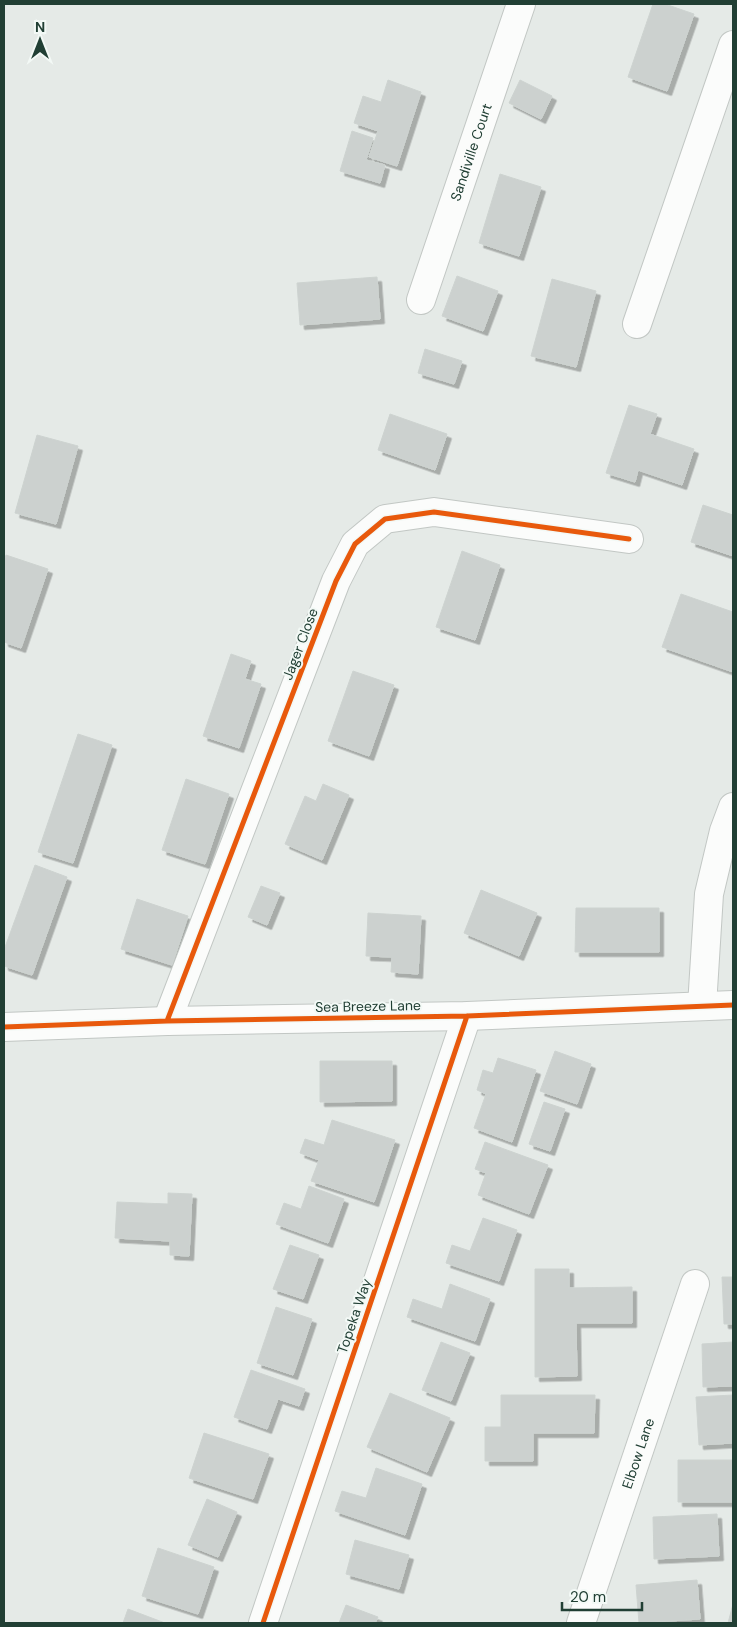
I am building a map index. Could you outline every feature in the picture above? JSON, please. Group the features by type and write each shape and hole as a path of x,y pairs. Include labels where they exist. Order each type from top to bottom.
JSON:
{"street":[{"name":"Sandiville Court","path":"421,300 521,4"},
{"path":"637,324 733,45"},
{"name":"Jager Close","path":"167,1021 336,581 355,544 385,519 434,512 629,538"},
{"path":"702,1006 709,894 724,831 733,806"},
{"name":"Sea Breeze Lane","path":"4,1028 167,1021 467,1016 733,1005"},
{"name":"Topeka Way","path":"263,1623 467,1016"},
{"name":"Elbow Lane","path":"581,1623 695,1284"}],"building":[{"path":"653,4 665,4 694,14 667,91 628,77"},
{"path":"388,80 421,92 397,166 369,157 378,131 354,123 363,96 381,102"},
{"path":"520,80 552,96 541,119 509,103"},
{"path":"352,131 373,138 366,160 385,165 380,183 340,171"},
{"path":"500,174 541,187 519,256 479,243"},
{"path":"457,276 498,291 483,331 442,316"},
{"path":"377,277 380,319 300,325 297,283"},
{"path":"552,279 596,291 576,367 531,356"},
{"path":"425,349 462,361 454,384 418,373"},
{"path":"629,405 657,414 650,434 694,449 682,485 638,470 635,482 606,473"},
{"path":"390,414 447,434 435,470 378,450"},
{"path":"37,435 78,446 56,524 15,513"},
{"path":"703,505 733,515 733,556 691,542"},
{"path":"462,551 500,565 475,640 436,627"},
{"path":"6,555 48,569 21,648 4,642 4,561"},
{"path":"681,594 733,612 733,672 662,647"},
{"path":"231,654 251,661 245,679 261,684 239,748 203,736"},
{"path":"353,671 394,685 369,756 328,741"},
{"path":"78,734 112,745 73,863 38,852"},
{"path":"186,779 229,794 205,864 162,850"},
{"path":"323,784 349,795 322,860 285,844 305,796 316,801"},
{"path":"35,865 67,877 32,975 4,966 4,950"},
{"path":"261,886 280,893 267,925 248,917"},
{"path":"481,890 537,913 519,956 464,933"},
{"path":"137,899 188,916 172,965 121,949"},
{"path":"576,908 659,908 659,952 575,952"},
{"path":"368,913 421,916 418,974 391,972 392,957 366,956"},
{"path":"555,1051 591,1064 577,1104 540,1091"},
{"path":"498,1058 536,1070 512,1142 474,1128 486,1094 477,1090 483,1070 493,1073"},
{"path":"320,1061 392,1061 392,1101 320,1102"},
{"path":"544,1102 565,1109 550,1151 529,1144"},
{"path":"332,1120 395,1140 374,1202 311,1181 319,1160 300,1153 305,1139 324,1145"},
{"path":"485,1142 548,1165 529,1214 478,1195 486,1173 475,1169"},
{"path":"309,1186 344,1199 328,1243 276,1224 284,1203 301,1209"},
{"path":"168,1193 192,1194 189,1256 170,1255 170,1241 115,1238 117,1202 168,1204"},
{"path":"483,1218 517,1230 499,1281 446,1263 452,1245 470,1251"},
{"path":"290,1245 319,1255 303,1299 273,1289"},
{"path":"535,1269 569,1269 569,1288 632,1287 632,1323 576,1323 577,1376 535,1377"},
{"path":"722,1277 733,1277 733,1324 724,1324"},
{"path":"450,1284 490,1299 475,1341 407,1317 413,1299 442,1309"},
{"path":"276,1307 312,1319 293,1375 257,1363"},
{"path":"441,1342 470,1353 451,1401 422,1390"},
{"path":"733,1342 733,1386 703,1387 702,1344"},
{"path":"251,1370 305,1389 299,1406 278,1399 267,1429 234,1417"},
{"path":"390,1393 450,1418 427,1472 367,1447"},
{"path":"501,1395 595,1395 594,1433 533,1433 533,1461 485,1461 485,1427 501,1427"},
{"path":"733,1395 733,1443 699,1445 696,1397"},
{"path":"204,1433 269,1454 253,1499 189,1478"},
{"path":"678,1460 733,1460 733,1502 678,1502"},
{"path":"376,1468 422,1484 405,1535 335,1511 342,1491 366,1498"},
{"path":"207,1499 237,1512 218,1557 188,1545"},
{"path":"717,1514 719,1556 654,1559 653,1517"},
{"path":"355,1540 409,1555 399,1589 346,1574"},
{"path":"158,1548 214,1567 198,1614 142,1596"},
{"path":"697,1580 700,1619 639,1623 636,1585"},
{"path":"733,1604 733,1623 728,1623"},
{"path":"346,1605 378,1617 375,1623 339,1623"},
{"path":"128,1609 165,1623 123,1623"}],"cycle path":[{"path":"167,1021 336,581 355,544 385,519 434,512 629,539"},
{"path":"4,1027 167,1021 467,1016 733,1005"},
{"path":"263,1623 467,1016"}]}
